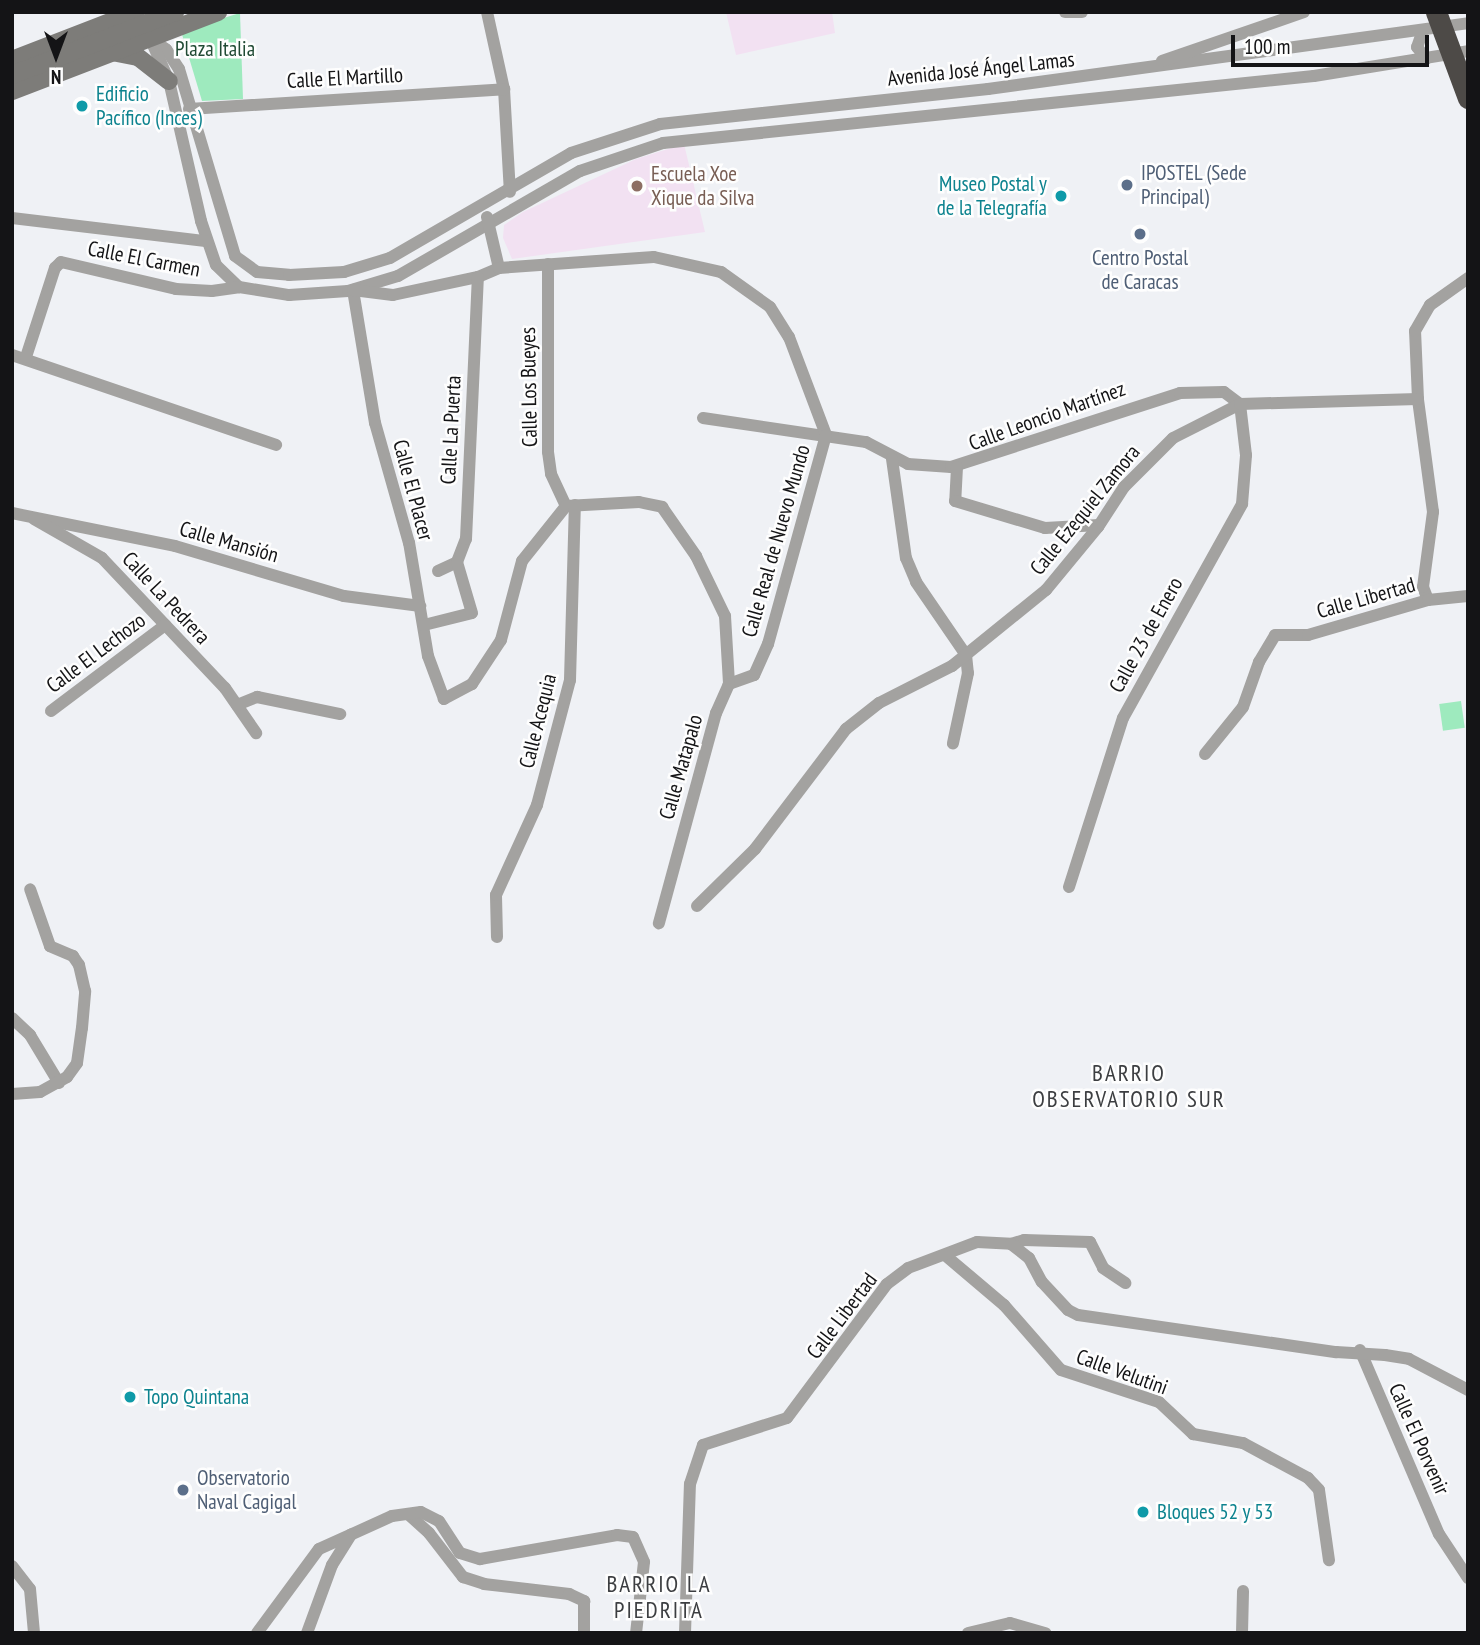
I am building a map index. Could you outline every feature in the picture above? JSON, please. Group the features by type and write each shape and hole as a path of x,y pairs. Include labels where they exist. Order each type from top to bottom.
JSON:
{"highway":[{"path":"1436,12 1468,98"}],"main road":[{"path":"12,75 175,12"},
{"path":"12,91 218,12"},
{"path":"12,60 127,14"},
{"path":"112,52 138,57 169,81"}],"street":[{"path":"487,12 504,89 512,208"},
{"path":"1065,12 1083,12"},
{"path":"1133,70 1304,12"},
{"name":"Avenida José Ángel Lamas","path":"127,14 174,58 229,245 247,268 257,272 321,275 366,267 413,247 510,187 604,139 660,124 1133,70 1468,23"},
{"path":"1423,30 1418,47 1426,60"},
{"path":"150,38 169,81 206,241 224,276 239,287 289,295 353,290"},
{"name":"Avenida José Ángel Lamas","path":"353,290 398,276 512,208 610,158 690,139 1199,89 1426,60 1467,52"},
{"name":"Calle El Martillo","path":"189,109 504,89"},
{"path":"486,203 499,268"},
{"path":"12,218 206,241"},
{"name":"Calle Real de Nuevo Mundo","path":"353,290 393,295 478,277 499,268 618,257 674,259 736,279 770,307 784,327 826,435 768,644 754,676 729,684"},
{"name":"Calle El Carmen","path":"26,357 55,268 61,262 176,289 212,291 239,287"},
{"name":"Calle Los Bueyes","path":"548,264 548,452 551,474 570,505"},
{"name":"Calle La Puerta","path":"457,562 466,539 478,277"},
{"path":"1428,600 1423,587 1433,512 1418,399 1417,323 1445,291 1468,278"},
{"name":"Calle El Placer","path":"353,290 375,423 409,543 428,656 444,699 472,684 501,640 522,561 570,505"},
{"path":"12,355 26,357 276,444"},
{"name":"Calle Leoncio Martínez","path":"703,418 826,435 874,445 892,459 957,467 1180,393 1224,392 1240,404"},
{"path":"1240,404 1418,399"},
{"name":"Calle Ezequiel Zamora","path":"697,906 755,849 846,729 879,703 966,655 1046,590 1099,525 1124,486 1165,445 1199,421 1240,404"},
{"name":"Calle 23 de Enero","path":"1069,887 1123,718 1242,504 1246,466 1240,404"},
{"path":"892,459 906,558 916,582 966,655 966,689 953,743"},
{"path":"957,467 955,501 1045,528 1099,525"},
{"path":"570,505 639,502 662,507 691,547 725,615 729,684"},
{"name":"Calle Acequia","path":"497,937 496,895 537,805 570,680 570,505"},
{"name":"Calle Mansión","path":"12,513 175,546 344,596 421,606"},
{"name":"Calle La Pedrera","path":"27,515 102,558 237,705 256,733"},
{"path":"424,625 472,613 457,562 438,571"},
{"name":"Calle Libertad","path":"1205,754 1243,706 1275,635 1308,635 1428,600 1468,596"},
{"name":"Calle El Lechozo","path":"51,711 165,625"},
{"name":"Calle Matapalo","path":"659,923 716,713 729,684"},
{"path":"237,705 257,697 340,714"},
{"path":"12,1094 40,1092 59,1083 77,1063 85,991 77,960 50,946 30,889"},
{"path":"12,1018 30,1035 59,1083"},
{"name":"Calle Libertad","path":"685,1633 690,1484 698,1452 711,1441 787,1418 887,1284 908,1269 977,1242 1011,1244 1024,1240 1090,1242 1103,1268 1125,1283"},
{"path":"1011,1244 1029,1258 1042,1282 1068,1310 1078,1315 1336,1352 1360,1350 1409,1359 1468,1390"},
{"name":"Calle Velutini","path":"946,1256 1004,1306 1061,1370 1159,1402 1193,1434 1243,1443 1308,1478 1319,1490 1329,1560"},
{"name":"Calle El Porvenir","path":"1360,1350 1439,1534 1468,1578"},
{"path":"408,1514 422,1524 463,1577 579,1597 586,1607 584,1633"},
{"path":"257,1633 310,1558 326,1545 380,1520 408,1514 434,1517 460,1553 480,1559 603,1537 633,1537 644,1562 636,1633"},
{"path":"307,1633 332,1565 351,1535"},
{"path":"12,1566 30,1589 34,1633"},
{"path":"1242,1633 1243,1591"},
{"path":"968,1633 1010,1623 1046,1633"}],"shaded area":[{"path":"726,12 832,12 835,33 736,55"},
{"name":"Escuela Xoe Xique da Silva","path":"684,144 705,232 512,259 503,238 504,225 523,212 636,159"}],"green space":[{"name":"Plaza Italia","path":"240,13 243,99 202,101 181,31"},
{"path":"1461,701 1465,728 1443,731 1439,704"}],"place":[{"name":"Edificio Pacífico (Inces)","path":"82,106"},
{"name":"IPOSTEL (Sede Principal)","path":"1127,185"},
{"name":"Escuela Xoe Xique da Silva","path":"637,186"},
{"name":"Museo Postal y de la Telegrafía","path":"1061,196"},
{"name":"Centro Postal de Caracas","path":"1140,234"},
{"name":"Topo Quintana","path":"130,1397"},
{"name":"Observatorio Naval Cagigal","path":"183,1490"},
{"name":"Bloques 52 y 53","path":"1143,1512"}],"district":[{"name":"BARRIO OBSERVATORIO SUR","path":"1129,1086"},
{"name":"BARRIO LA PIEDRITA","path":"659,1597"}]}
